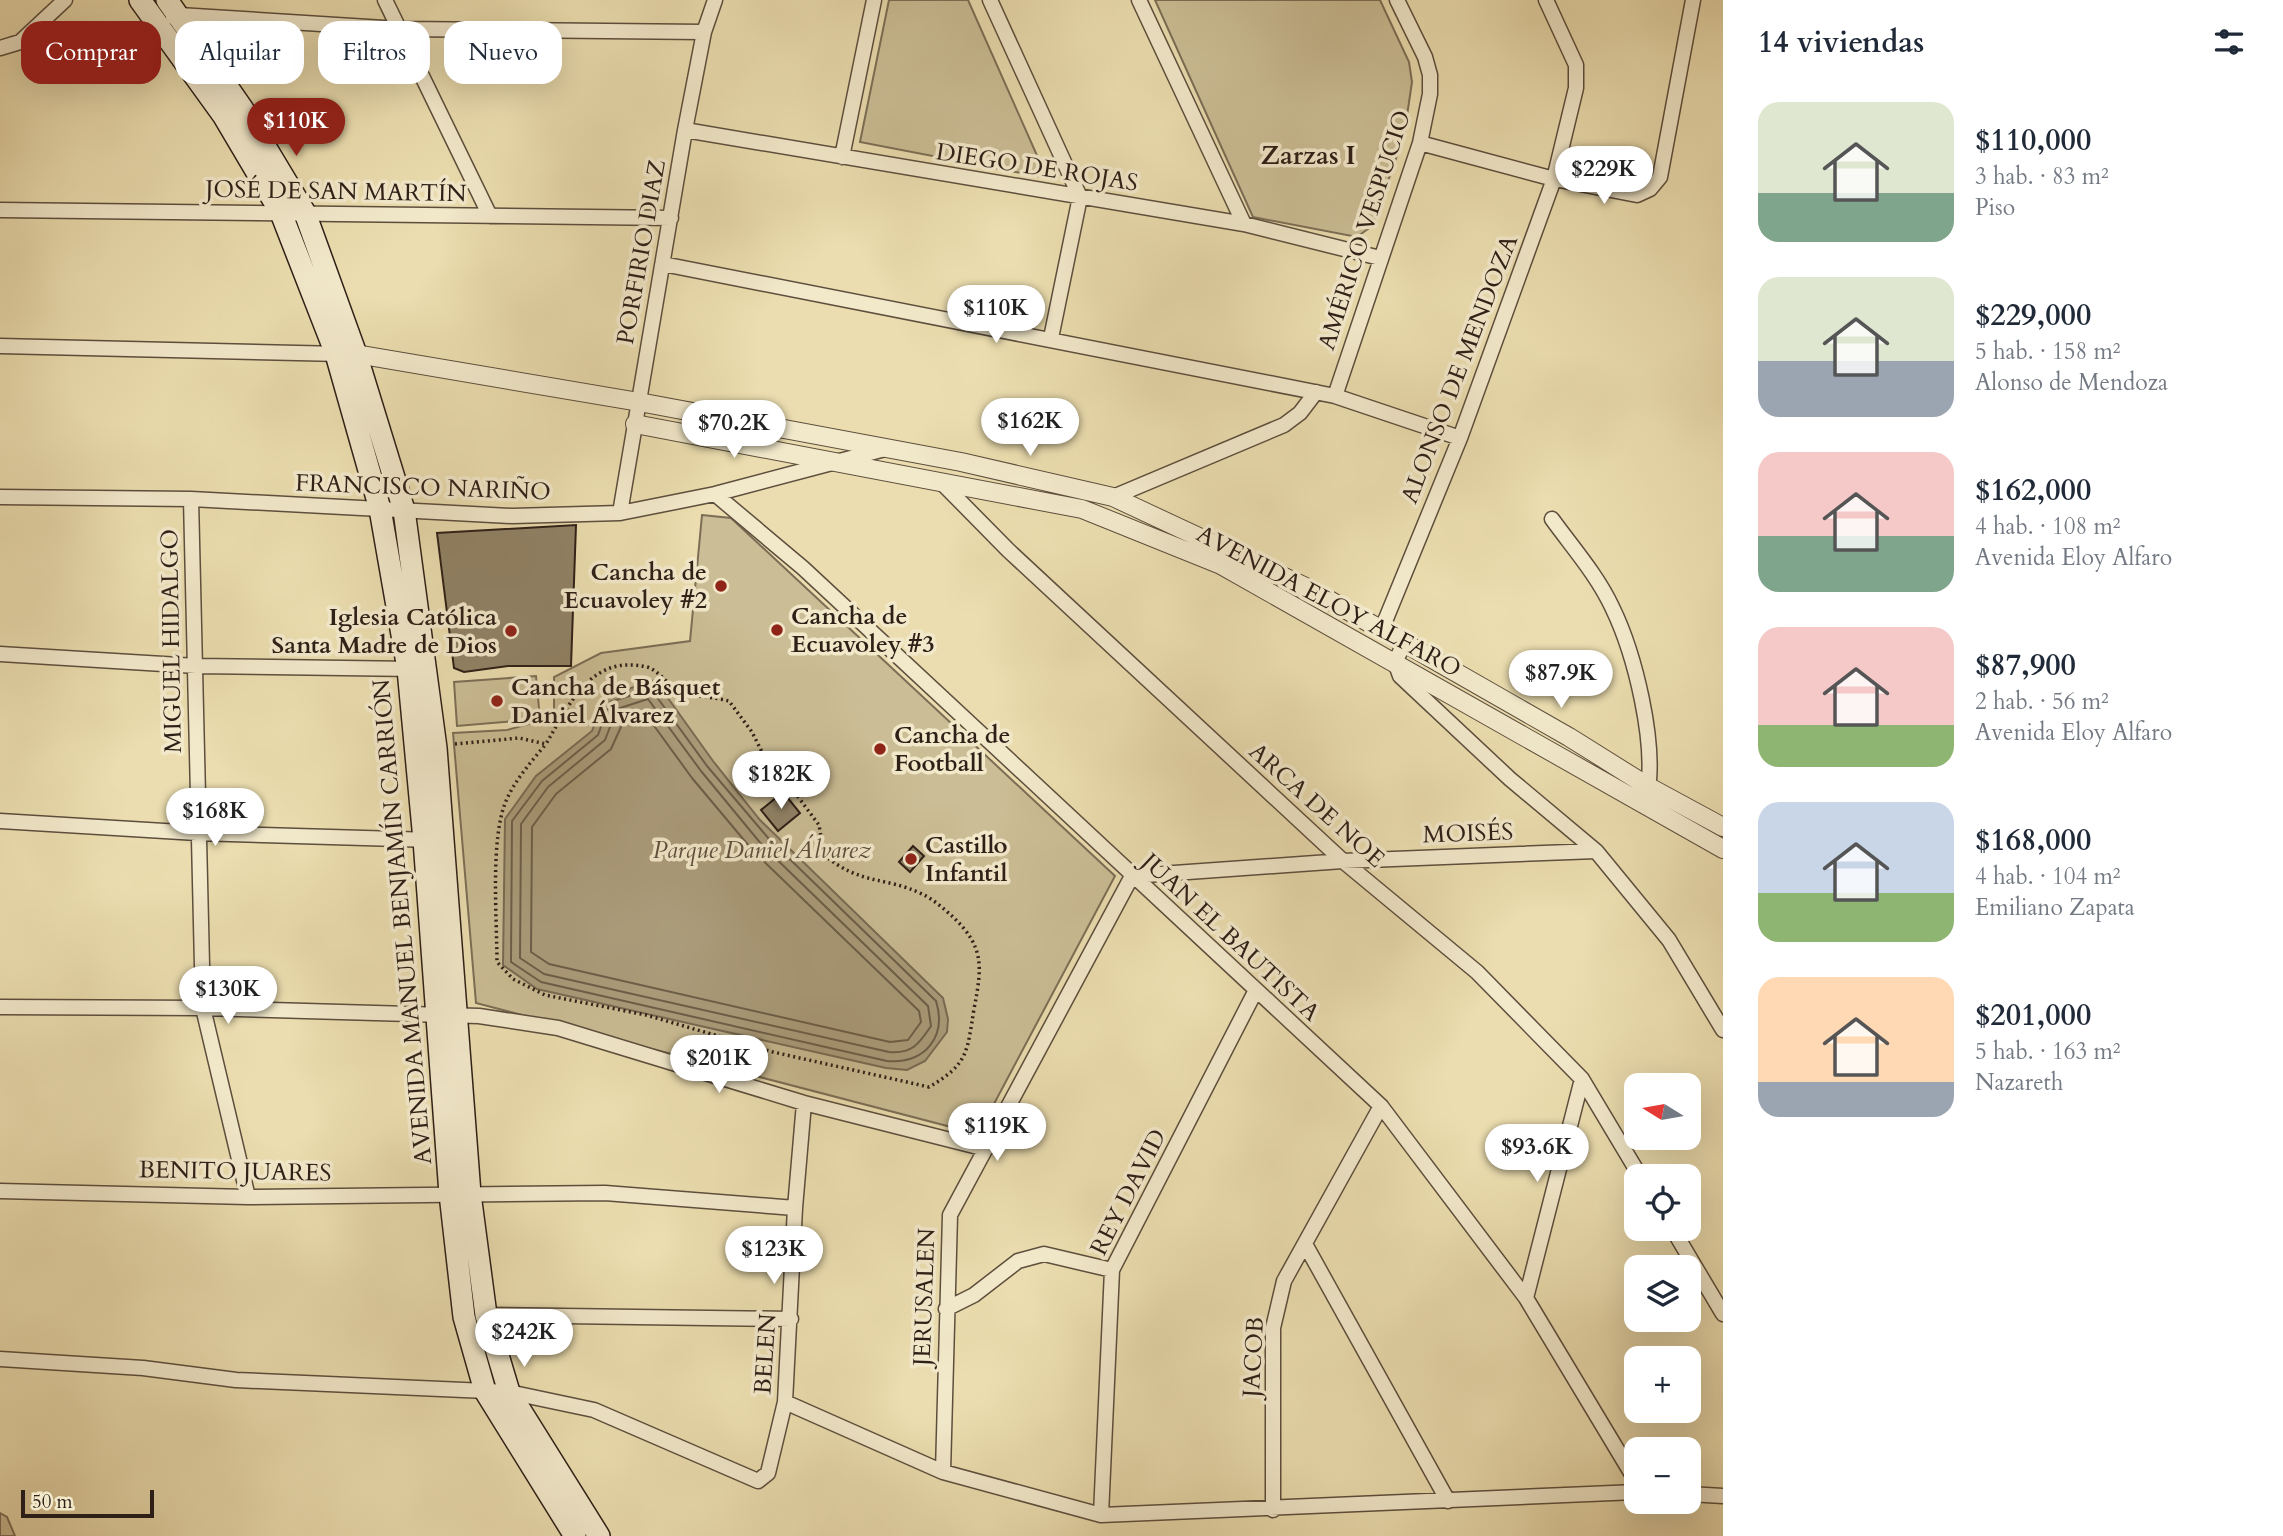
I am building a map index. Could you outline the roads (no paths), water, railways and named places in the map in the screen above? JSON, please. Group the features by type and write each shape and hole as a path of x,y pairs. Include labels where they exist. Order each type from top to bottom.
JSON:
{"main road":[{"name":"AVENIDA MANUEL BENJAMÍN CARRIÓN","path":"139,0 156,21"},
{"name":"AVENIDA MANUEL BENJAMÍN CARRIÓN","path":"173,7 242,108 304,213 346,354 404,510 460,1194 464,1317 485,1391 575,1536"},
{"name":"AVENIDA MANUEL BENJAMÍN CARRIÓN","path":"161,27 223,115 281,213 346,354 436,748 433,840"},
{"name":"AVENIDA MANUEL BENJAMÍN CARRIÓN","path":"460,1194 486,1315 509,1392 599,1536"}],"street":[{"path":"0,48 20,42 65,0"},
{"path":"385,0 396,21"},
{"name":"PORFIRIO DIAZ","path":"620,513 684,130 704,32 716,0"},
{"path":"842,158 874,0"},
{"path":"990,0 1080,197 1051,338"},
{"path":"1139,0 1244,224"},
{"name":"AMÉRICO VESPUCIO","path":"1335,396 1420,143 1430,94 1430,75 1425,57 1397,0"},
{"name":"ALONSO DE MENDOZA","path":"1381,631 1460,438 1554,179 1576,88 1576,65 1546,0"},
{"path":"1420,143 1554,179 1637,195 1650,190 1660,177 1693,0"},
{"path":"161,22 173,7 318,21"},
{"path":"430,29 704,32"},
{"path":"426,84 490,216"},
{"name":"DIEGO DE ROJAS","path":"684,130 1244,224 1380,258"},
{"name":"JOSÉ DE SAN MARTÍN","path":"0,210 671,218"},
{"path":"663,264 1051,338 1335,396 1460,438"},
{"path":"0,346 346,354"},
{"name":"AVENIDA ELOY ALFARO","path":"346,354 639,402 885,449 1113,497 1310,589 1569,737 1723,849"},
{"path":"1113,497 1284,425 1300,413 1316,392"},
{"name":"AVENIDA ELOY ALFARO","path":"635,424 1082,509 1222,565 1395,662 1647,795 1723,827"},
{"name":"FRANCISCO NARIÑO","path":"0,496 191,499 512,516 620,513 715,494 885,449"},
{"name":"ARCA DE NOE","path":"943,483 1008,550 1343,861 1477,972 1582,1079 1633,1164"},
{"name":"JUAN EL BAUTISTA","path":"715,494 803,568 1381,1106 1526,1298 1624,1461"},
{"name":"MIGUEL HIDALGO","path":"191,499 203,1008 248,1197"},
{"path":"1552,519 1594,576 1613,608 1627,643 1649,749 1647,795"},
{"path":"1404,644 1395,662 1400,676 1470,742 1596,851 1669,940 1723,1030"},
{"path":"0,654 196,666 417,668"},
{"path":"0,821 197,834 433,840"},
{"name":"MOISÉS","path":"1132,876 1343,861 1596,851"},
{"name":"JERUSALEN","path":"943,1472 950,1215 1132,876"},
{"name":"REY DAVID","path":"1101,1515 1112,1270 1256,990"},
{"path":"0,1007 203,1008 446,1015 558,1028 804,1103 986,1149"},
{"path":"1526,1298 1582,1079"},
{"name":"BELEN","path":"509,1392 594,1410 758,1481 764,1479 785,1402 795,1208 804,1103"},
{"name":"JACOB","path":"1273,1510 1273,1328 1284,1281 1381,1106"},
{"name":"BENITO JUARES","path":"0,1191 248,1197 605,1193 795,1208"},
{"path":"1680,1241 1723,1314"},
{"path":"1305,1244 1448,1501"},
{"path":"946,1309 974,1295 1018,1261 1044,1254 1112,1270"},
{"path":"486,1315 790,1319"},
{"path":"0,1359 142,1368 236,1380 509,1392"},
{"path":"785,1402 943,1472 1101,1515 1273,1510 1624,1493"},
{"path":"1701,1495 1723,1496"}],"water":[{"path":"655,680 713,761 760,820 943,998 948,1019 947,1032 925,1061 907,1070 886,1068 537,989 503,965 505,819 536,776 592,731 604,697"}],"place":[{"name":"Cancha de Ecuavoley #2","path":"721,586"},
{"name":"Cancha de Ecuavoley #3","path":"777,630"},
{"name":"Iglesia Católica Santa Madre de Dios","path":"511,631"},
{"name":"Cancha de Básquet Daniel Álvarez","path":"497,701"},
{"name":"Cancha de Football","path":"880,749"},
{"name":"Castillo Infantil","path":"911,859"}],"district":[{"name":"Zarzas I","path":"1308,155"}],"park label":[{"name":"Parque Daniel Álvarez","path":"762,850"}]}
